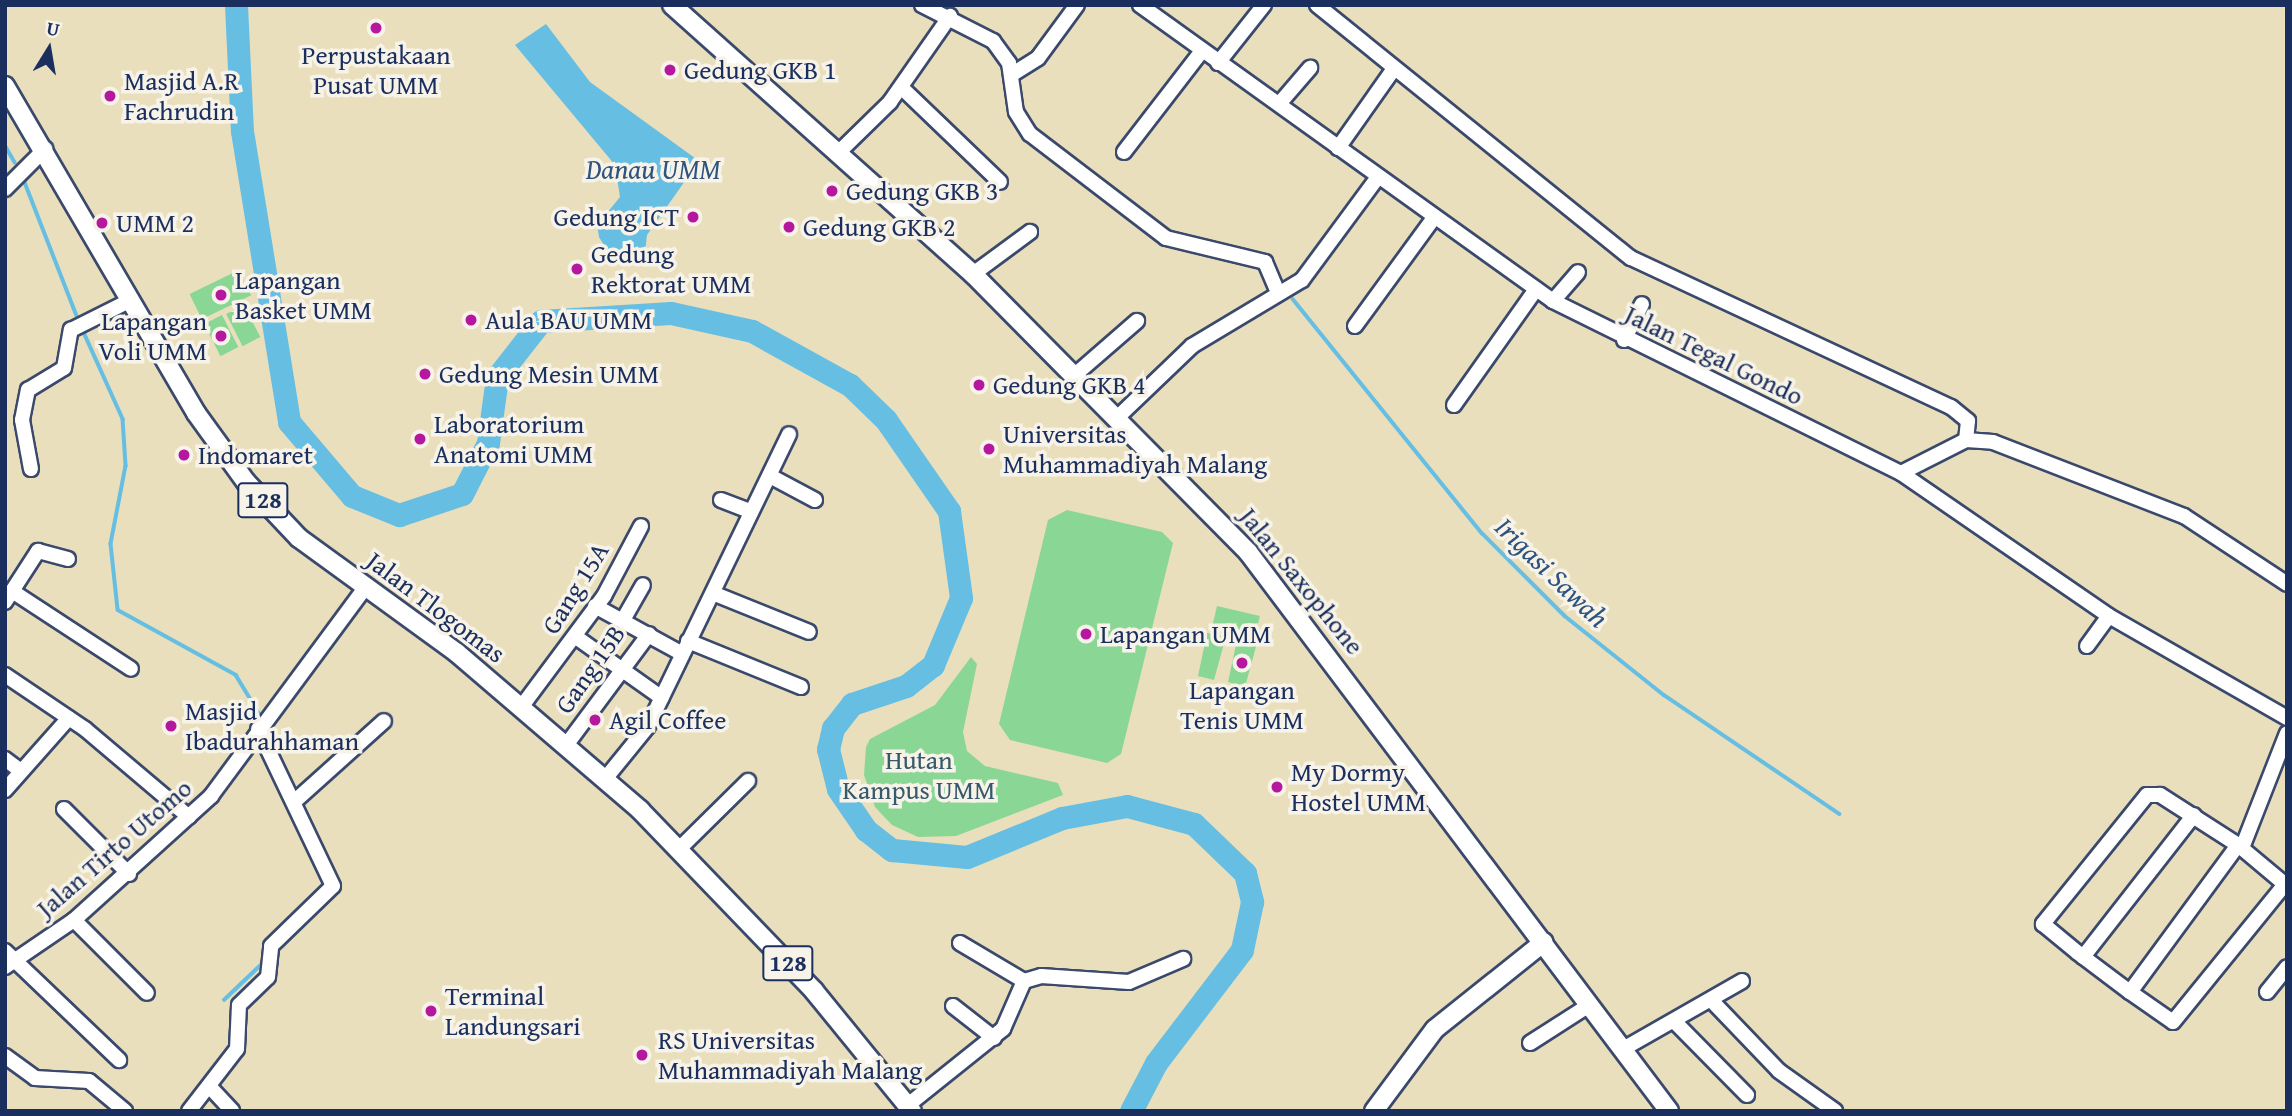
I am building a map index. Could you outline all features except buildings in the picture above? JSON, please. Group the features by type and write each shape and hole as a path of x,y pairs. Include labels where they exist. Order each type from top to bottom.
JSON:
{"main road":[{"name":"Jalan Saxophone","path":"672,5 973,274 1119,416 1275,584 1669,1111"},
{"name":"Jalan Tlogomas","path":"5,86 45,149 196,413 246,482 299,538 367,585 522,706 605,779 678,849 814,991 910,1108"},
{"path":"1374,1111 1434,1029 1544,942"}],"street":[{"path":"922,5 950,16 993,41 1011,75 1016,112 1030,134 1166,238 1265,262 1280,292"},
{"path":"1011,75 1038,58 1077,5"},
{"name":"Jalan Tegal Gondo","path":"1140,5 1158,11 1201,52 1279,104 1433,219 1553,301 1624,340 1906,476 2109,616 2287,718"},
{"path":"1218,63 1264,5"},
{"path":"1317,5 1393,70 1631,258 1951,407 1968,421 1966,440"},
{"path":"838,153 901,87 950,16"},
{"path":"1124,152 1201,52"},
{"path":"1279,104 1310,68"},
{"path":"1338,148 1393,70"},
{"path":"901,87 1000,182"},
{"path":"5,189 45,149"},
{"path":"1119,416 1181,354 1295,284 1378,177"},
{"path":"1358,323 1433,219"},
{"path":"973,274 1030,232"},
{"path":"1553,301 1578,272"},
{"path":"1456,401 1536,289"},
{"path":"31,469 22,421 26,396 32,386 64,368 68,333 131,300"},
{"path":"1624,340 1643,304"},
{"path":"1076,374 1138,321"},
{"path":"605,779 635,745 662,698 684,646 715,594 750,511 789,434"},
{"path":"1906,476 1966,440 1993,442 2184,516 2287,584"},
{"path":"770,476 815,500"},
{"path":"721,500 750,511"},
{"name":"Gang 15A","path":"522,706 576,637 641,526"},
{"path":"68,559 41,549 9,597 131,669"},
{"name":"Jalan Tirto Utomo","path":"8,960 74,920 129,874 221,785 263,722 367,585"},
{"path":"623,620 643,585"},
{"path":"715,594 809,632"},
{"name":"Gang 15B","path":"567,744 649,635 595,606"},
{"path":"2087,646 2109,616"},
{"path":"649,635 801,687"},
{"path":"576,637 621,672 662,698"},
{"path":"5,675 69,718 189,817"},
{"path":"5,790 69,718"},
{"path":"299,797 384,721"},
{"path":"189,1111 237,1049 239,1005 268,977 271,946 333,886 299,797 263,722"},
{"path":"2130,992 2240,846 2287,733"},
{"path":"5,759 21,771"},
{"path":"678,849 748,781"},
{"path":"2147,795 2160,795 2194,815 2240,846 2286,885 2176,1021 2130,992 2083,957 2043,921 2147,795"},
{"path":"64,809 129,874"},
{"path":"2083,957 2194,815"},
{"path":"74,920 147,993"},
{"path":"960,943 1024,981"},
{"path":"910,1108 994,1038 1024,981 1041,976 1129,982 1183,959"},
{"path":"8,960 119,1060"},
{"path":"2267,992 2287,967"},
{"path":"1623,1049 1742,981"},
{"path":"1711,1000 1779,1071 1835,1111"},
{"path":"1530,1043 1591,1004"},
{"path":"953,1006 994,1038"},
{"path":"1674,1021 1747,1095"},
{"path":"5,1056 35,1078 89,1081 125,1111"},
{"path":"209,1086 232,1111"}],"green space":[{"name":"Lapangan Basket UMM","path":"239,270 251,295 202,319 190,294"},
{"name":"Lapangan Voli UMM","path":"244,305 260,337 243,346 226,314"},
{"name":"Lapangan Voli UMM","path":"222,315 238,347 221,356 204,324"},
{"name":"Lapangan UMM","path":"1067,510 1162,532 1173,543 1121,754 1107,763 1010,740 999,724 1048,520"},
{"name":"Lapangan Tenis UMM","path":"1217,606 1260,616 1256,634 1213,625"},
{"name":"Lapangan Tenis UMM","path":"1207,633 1226,636 1214,680 1198,676"},
{"name":"Lapangan Tenis UMM","path":"1237,640 1257,643 1245,687 1228,682"},
{"name":"Hutan Kampus UMM","path":"971,657 977,664 963,732 967,751 985,766 1058,783 1063,795 956,836 918,837 892,825 875,807 864,775 866,747 870,739 935,705"}],"water":[{"name":"Danau UMM","path":"546,24 590,82 699,161 647,235 644,261 607,250 599,237 597,225 620,197 615,165 515,45"}],"waterway":[{"path":"236,5 242,131 289,422 352,496 399,515 462,494 488,443 497,377 541,321 671,313 752,331 850,385 886,420 949,511 961,598 933,665 906,686 852,704 833,728 828,749 838,789 866,830 892,850 967,857 1062,818 1127,806 1194,824 1245,873 1252,902 1242,950 1156,1063 1131,1111"},
{"path":"5,145 15,162"},
{"path":"24,180 79,321"},
{"name":"Irigasi Sawah","path":"1293,299 1482,533 1565,616 1664,695 1840,814"},
{"path":"82,328 123,419 126,466 111,544 118,610 236,675 262,718"},
{"path":"267,728 297,794"},
{"path":"301,801 323,848"},
{"path":"224,1000 265,961"}],"place":[{"name":"Perpustakaan Pusat UMM","path":"376,28"},
{"name":"Gedung GKB 1","path":"670,70"},
{"name":"Masjid A.R Fachrudin","path":"110,96"},
{"name":"Gedung GKB 3","path":"832,191"},
{"name":"Gedung ICT","path":"693,217"},
{"name":"UMM 2","path":"102,223"},
{"name":"Gedung GKB 2","path":"789,227"},
{"name":"Gedung Rektorat UMM","path":"577,269"},
{"name":"Lapangan Basket UMM","path":"221,295"},
{"name":"Aula BAU UMM","path":"471,320"},
{"name":"Lapangan Voli UMM","path":"221,336"},
{"name":"Gedung Mesin UMM","path":"425,374"},
{"name":"Gedung GKB 4","path":"979,385"},
{"name":"Laboratorium Anatomi UMM","path":"420,439"},
{"name":"Universitas Muhammadiyah Malang","path":"989,449"},
{"name":"Indomaret","path":"184,455"},
{"name":"Lapangan UMM","path":"1086,634"},
{"name":"Lapangan Tenis UMM","path":"1242,663"},
{"name":"Agil Coffee","path":"595,720"},
{"name":"Masjid Ibadurahhaman","path":"171,726"},
{"name":"My Dormy Hostel UMM","path":"1277,787"},
{"name":"Terminal Landungsari","path":"431,1011"},
{"name":"RS Universitas Muhammadiyah Malang","path":"642,1055"}]}
